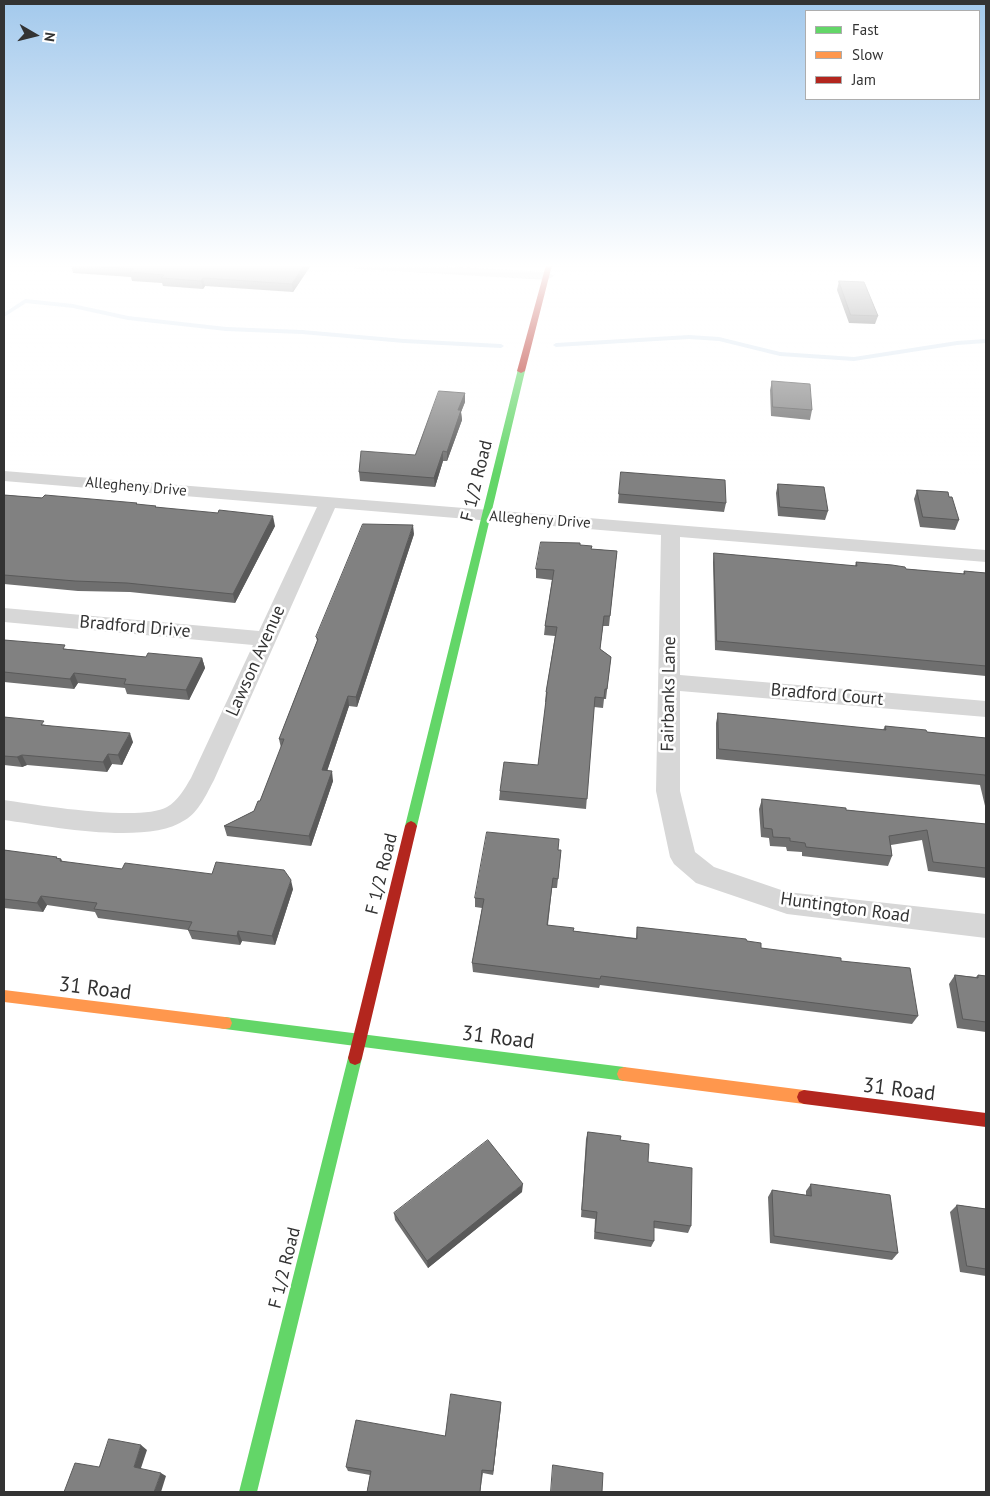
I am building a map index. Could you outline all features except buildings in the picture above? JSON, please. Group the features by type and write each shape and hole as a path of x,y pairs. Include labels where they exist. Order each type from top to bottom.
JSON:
{"street":[{"name":"F 1/2 Road","path":"248,1492 360,1040 530,335"},
{"name":"Allegheny Drive","path":"4,476 986,556"},
{"name":"Lawson Avenue","path":"4,810 118,822 153,822 176,815 190,800 202,780 328,502"},
{"name":"Fairbanks Lane","path":"671,529 668,791 683,857"},
{"name":"Bradford Drive","path":"4,615 266,639"},
{"name":"Bradford Court","path":"669,682 986,709"},
{"name":"Huntington Road","path":"683,857 705,875 788,903 986,926"},
{"name":"31 Road","path":"4,996 986,1120"}],"waterway":[{"path":"334,335 501,346"},
{"path":"556,345 689,337 719,339 780,354 854,359 957,343 986,341"}],"traffic: fast":[{"path":"411,826 521,371"},
{"path":"225,1023 624,1074"},
{"path":"248,1492 355,1058"}],"traffic: slow":[{"path":"4,996 225,1023"},
{"path":"624,1074 804,1097"}],"traffic: jam":[{"path":"521,371 531,335"},
{"path":"355,1058 411,826"},
{"path":"804,1097 986,1120"}]}
